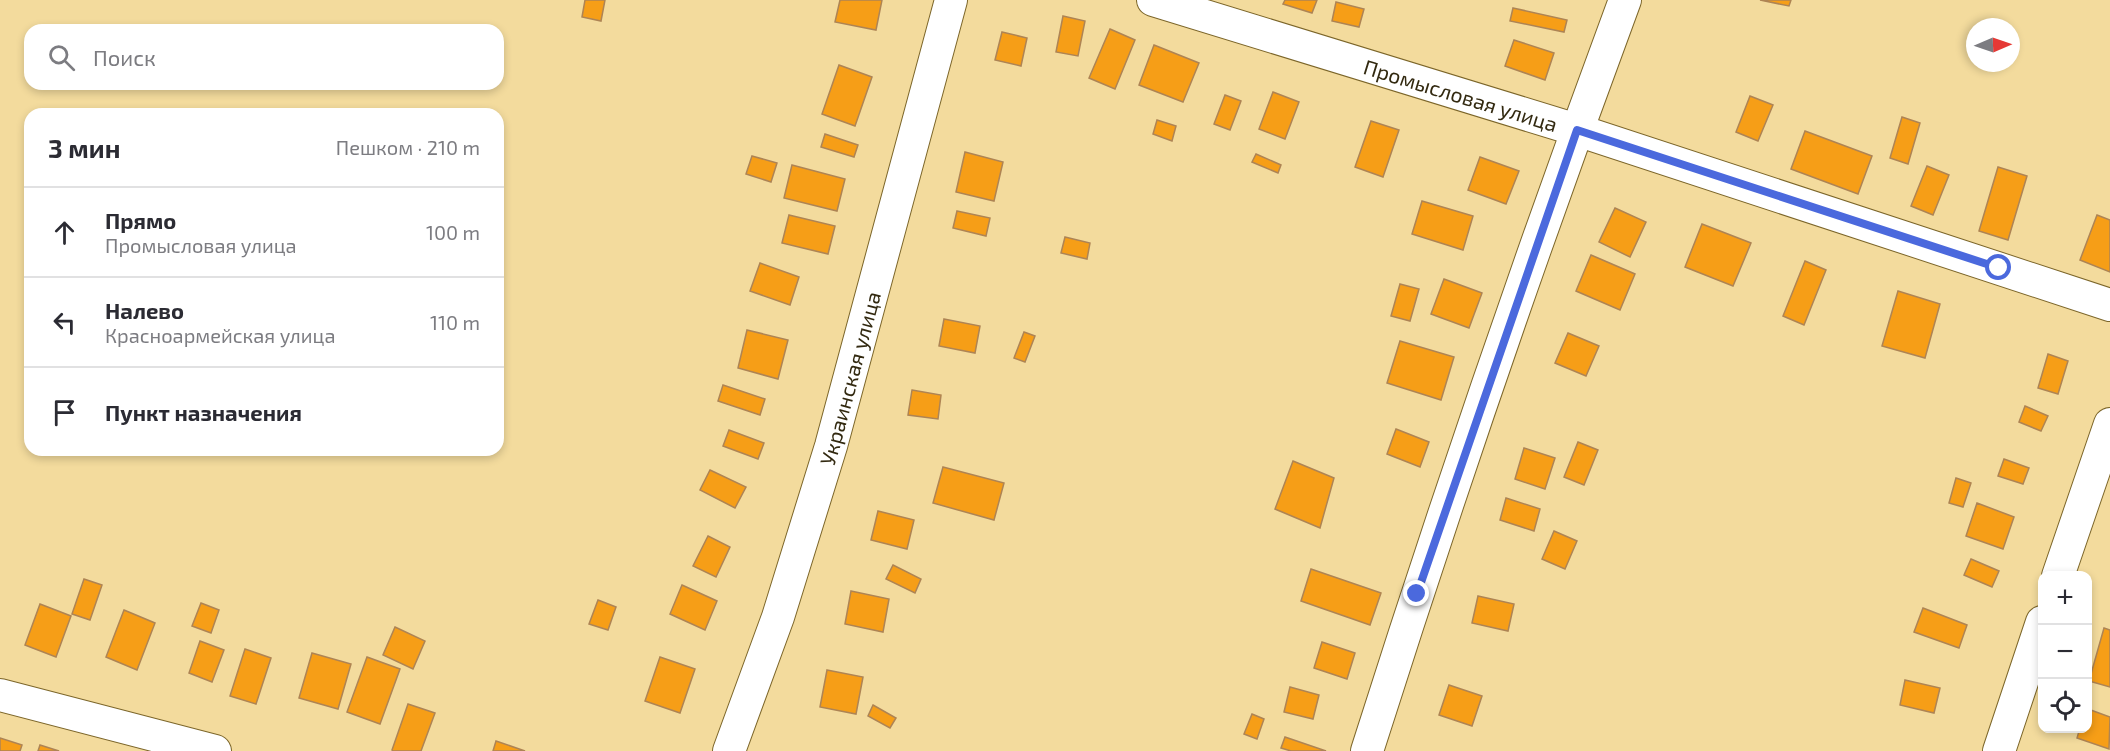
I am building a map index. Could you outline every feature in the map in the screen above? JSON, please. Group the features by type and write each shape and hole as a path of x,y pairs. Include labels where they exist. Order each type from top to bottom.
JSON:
{"street":[{"name":"Украинская улица","path":"729,751 778,617 831,446 951,0"},
{"name":"Промысловая улица","path":"1153,0 1577,130 2110,305"},
{"path":"1366,751 1577,130 1625,0"},
{"path":"2060,571 2110,424"},
{"path":"1999,751 2042,625"},
{"path":"0,695 215,751"}],"building":[{"path":"585,0 605,0 601,21 582,17"},
{"path":"840,0 882,0 876,30 835,22"},
{"path":"1285,0 1317,0 1312,13 1283,4"},
{"path":"1760,0 1791,0 1789,6"},
{"path":"1336,2 1364,9 1359,27 1332,21"},
{"path":"1513,8 1567,20 1564,32 1510,21"},
{"path":"1063,16 1085,21 1078,56 1056,52"},
{"path":"1110,29 1135,40 1115,89 1089,78"},
{"path":"1002,32 1027,38 1021,66 995,60"},
{"path":"1514,40 1554,53 1545,80 1505,66"},
{"path":"1154,45 1199,63 1183,102 1139,85"},
{"path":"839,65 872,77 855,126 822,114"},
{"path":"1273,92 1299,102 1285,139 1259,129"},
{"path":"1225,95 1241,101 1230,130 1214,124"},
{"path":"1750,96 1773,105 1758,141 1736,132"},
{"path":"1902,117 1920,123 1908,164 1890,158"},
{"path":"1157,120 1176,126 1172,141 1153,134"},
{"path":"1371,121 1399,130 1383,177 1355,167"},
{"path":"1805,131 1872,156 1858,194 1791,169"},
{"path":"825,134 858,145 854,157 821,147"},
{"path":"965,152 1003,162 994,201 956,192"},
{"path":"1256,154 1281,165 1278,173 1252,162"},
{"path":"752,156 777,163 771,182 746,174"},
{"path":"1480,157 1519,171 1506,204 1468,190"},
{"path":"792,165 845,179 837,211 784,198"},
{"path":"1927,166 1949,175 1933,215 1911,206"},
{"path":"1998,167 2027,176 2008,240 1979,231"},
{"path":"1422,201 1473,216 1463,250 1412,234"},
{"path":"1615,208 1646,222 1630,257 1599,242"},
{"path":"957,211 990,218 986,236 953,228"},
{"path":"789,215 835,226 828,254 782,243"},
{"path":"2097,215 2110,220 2110,272 2080,260"},
{"path":"1702,224 1751,243 1733,286 1685,267"},
{"path":"1065,237 1090,243 1087,259 1061,253"},
{"path":"1591,255 1635,274 1620,310 1576,291"},
{"path":"1805,261 1826,270 1804,325 1783,316"},
{"path":"760,263 799,277 790,305 750,291"},
{"path":"1444,279 1482,293 1469,328 1431,314"},
{"path":"1400,284 1419,289 1410,321 1391,316"},
{"path":"1898,291 1940,304 1925,358 1882,346"},
{"path":"944,319 980,326 975,353 939,346"},
{"path":"747,330 788,340 778,379 738,368"},
{"path":"1024,332 1035,336 1025,362 1014,358"},
{"path":"1568,333 1599,346 1586,376 1555,363"},
{"path":"1400,341 1454,357 1441,400 1387,383"},
{"path":"2048,354 2068,361 2058,394 2038,388"},
{"path":"723,385 765,399 760,415 718,401"},
{"path":"912,390 941,395 938,419 908,415"},
{"path":"2025,406 2048,416 2041,431 2019,422"},
{"path":"1396,429 1429,442 1420,467 1387,454"},
{"path":"729,430 764,443 758,459 723,446"},
{"path":"1578,442 1598,450 1584,485 1564,477"},
{"path":"1524,448 1555,458 1545,489 1515,479"},
{"path":"2004,459 2029,468 2023,484 1998,476"},
{"path":"1293,461 1334,478 1320,528 1275,509"},
{"path":"943,467 1004,483 994,520 933,503"},
{"path":"710,470 746,487 735,508 700,490"},
{"path":"1956,478 1971,483 1963,507 1949,503"},
{"path":"1506,498 1540,509 1534,531 1500,520"},
{"path":"1977,503 2014,517 2003,549 1966,536"},
{"path":"878,511 914,520 907,549 871,540"},
{"path":"1554,531 1577,541 1565,569 1542,559"},
{"path":"708,536 730,547 716,577 693,566"},
{"path":"1971,559 1999,571 1992,587 1964,575"},
{"path":"893,565 921,579 915,593 886,579"},
{"path":"1311,569 1381,593 1370,625 1301,601"},
{"path":"84,579 102,585 90,620 72,614"},
{"path":"682,585 717,601 705,630 670,614"},
{"path":"851,591 889,599 883,632 845,624"},
{"path":"1478,596 1514,604 1508,631 1472,623"},
{"path":"598,600 616,607 608,630 589,624"},
{"path":"201,603 219,610 211,633 192,626"},
{"path":"40,604 71,616 56,657 25,645"},
{"path":"1923,608 1967,625 1959,648 1914,632"},
{"path":"124,610 155,623 137,670 106,657"},
{"path":"395,627 425,641 413,669 383,655"},
{"path":"2104,628 2110,630 2110,687 2092,682 2092,670"},
{"path":"200,641 224,650 212,682 189,673"},
{"path":"1322,642 1355,653 1347,679 1314,668"},
{"path":"245,649 271,658 256,704 230,696"},
{"path":"312,653 351,664 338,709 299,698"},
{"path":"367,657 400,669 380,724 347,712"},
{"path":"660,657 695,669 680,713 645,701"},
{"path":"827,670 863,677 856,714 820,707"},
{"path":"1905,680 1940,688 1934,713 1900,705"},
{"path":"1449,685 1482,696 1472,726 1439,715"},
{"path":"1290,687 1319,695 1313,719 1284,712"},
{"path":"408,704 435,713 421,751 393,751 392,750"},
{"path":"873,705 896,718 890,728 868,716"},
{"path":"2092,710 2110,717 2109,749 2077,738 2078,733 2092,733"},
{"path":"1252,714 1264,719 1257,739 1244,734"},
{"path":"1285,737 1326,751 1291,751 1281,748"},
{"path":"0,738 22,745 20,751 0,751"},
{"path":"496,741 525,751 493,751"},
{"path":"40,745 59,751 38,751"}],"route":[{"path":"1417,594 1577,130 1999,268"}]}
